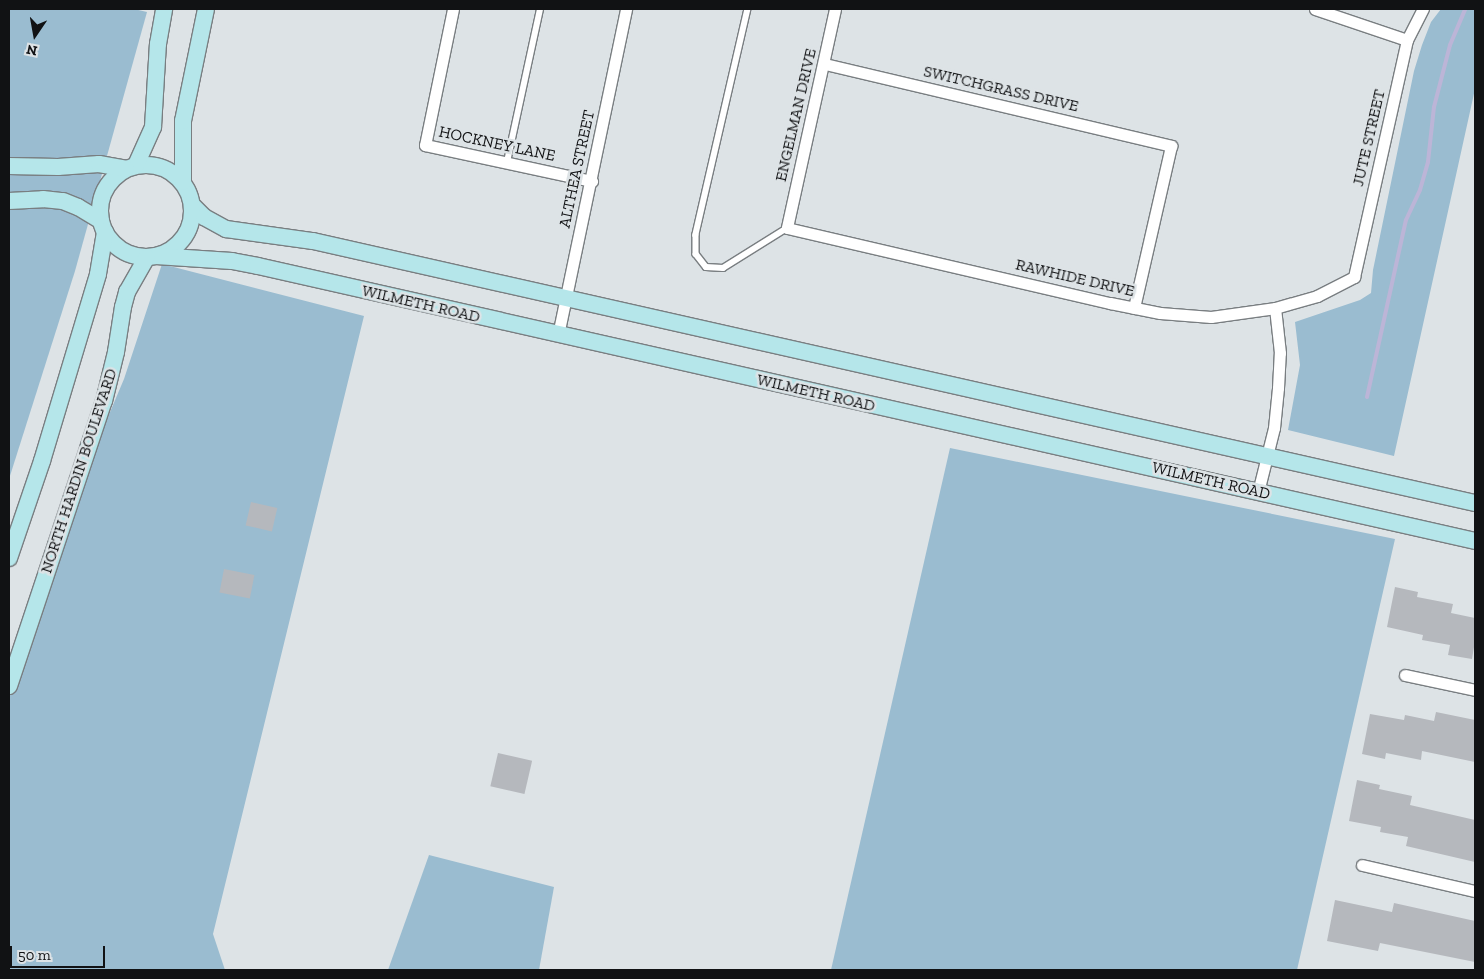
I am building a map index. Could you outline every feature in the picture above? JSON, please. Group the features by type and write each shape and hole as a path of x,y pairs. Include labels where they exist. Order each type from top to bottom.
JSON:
{"street":[{"path":"9,558 42,461 98,274 103,227 100,202 103,192 114,176 131,167 153,127 158,44 164,9"},
{"path":"9,201 43,199 63,201 78,207 103,227 115,246 124,251 151,256 170,250 184,237 192,220 192,205 184,182 183,121 206,9"},
{"name":"HOCKNEY LANE","path":"453,9 425,145 592,181"},
{"name":"ALTHEA STREET","path":"558,335 592,181 626,9"},
{"name":"ENGELMAN DRIVE","path":"787,228 825,64 835,9"},
{"path":"1315,9 1329,11 1407,40"},
{"name":"JUTE STREET","path":"1354,278 1407,40 1423,9"},
{"name":"SWITCHGRASS DRIVE","path":"825,64 1170,146 1134,308"},
{"path":"9,166 58,167 99,164 131,167 160,166 169,170 184,182"},
{"path":"192,205 204,217 226,229 313,241 1475,503"},
{"name":"RAWHIDE DRIVE","path":"787,228 1160,313 1211,317 1275,308 1317,296 1354,278"},
{"name":"WILMETH ROAD","path":"151,256 232,262 258,266 1475,541"},
{"name":"NORTH HARDIN BOULEVARD","path":"9,686 104,401 116,352 123,307 128,292 151,256"},
{"path":"1258,492 1274,428 1278,388 1280,353 1275,308"},
{"path":"1405,675 1475,690"},
{"path":"1362,865 1475,890"}],"lane":[{"path":"507,162 540,9"},
{"path":"748,9 696,235 696,254 700,262 706,267 723,268 787,228"}],"shaded area":[{"path":"9,9 134,9 147,12 75,271 9,479"},
{"path":"1441,9 1475,9 1475,89 1394,456 1288,430 1300,365 1295,322 1360,300 1371,293 1373,270 1414,71 1431,22"},
{"path":"162,264 364,316 213,934 225,970 9,970 9,682 61,528 124,379"},
{"path":"950,448 1395,539 1297,970 831,970"},
{"path":"429,855 554,887 539,970 388,970"}],"building":[{"path":"251,502 277,508 272,531 246,525"},
{"path":"224,569 254,575 250,598 219,593"},
{"path":"1395,587 1418,592 1417,597 1453,604 1451,613 1475,618 1475,641 1472,659 1448,655 1450,645 1422,640 1423,635 1387,627"},
{"path":"1436,712 1475,720 1475,762 1422,751 1421,760 1386,753 1385,759 1362,754 1370,714 1404,720 1405,715 1434,721"},
{"path":"498,753 532,761 524,794 490,786"},
{"path":"1357,780 1380,785 1379,789 1412,796 1410,805 1475,820 1475,862 1406,846 1408,837 1380,832 1381,827 1349,821"},
{"path":"1335,900 1392,912 1394,903 1475,921 1475,962 1380,943 1378,951 1327,941"}],"waterway":[{"path":"1367,397 1406,220 1420,190 1428,162 1434,107 1450,45 1465,9"}]}
